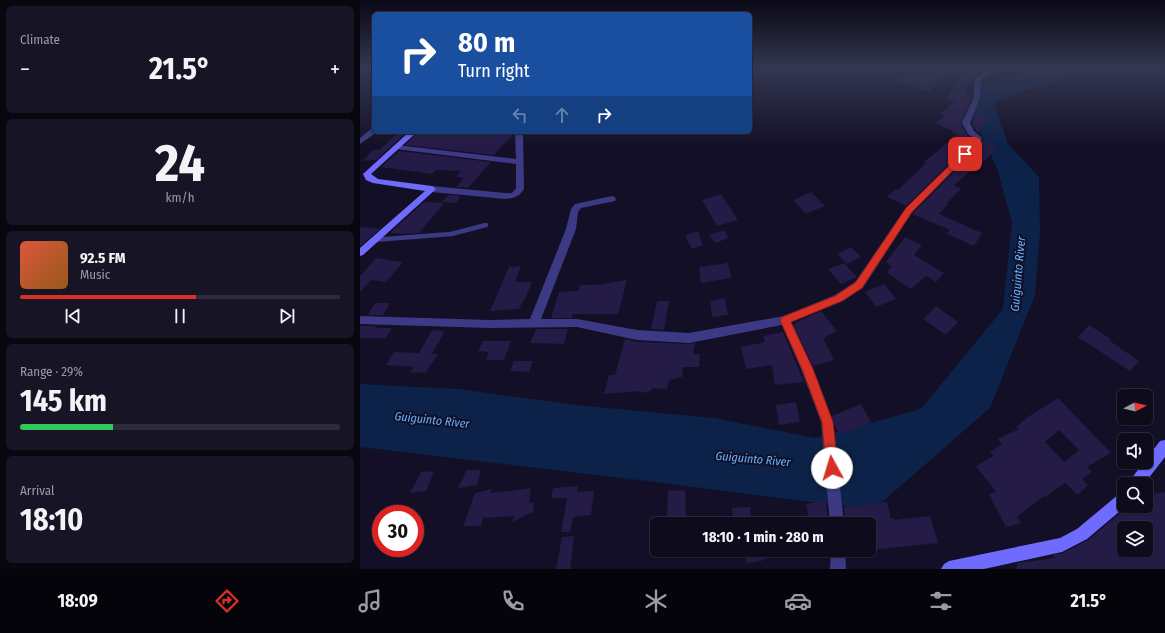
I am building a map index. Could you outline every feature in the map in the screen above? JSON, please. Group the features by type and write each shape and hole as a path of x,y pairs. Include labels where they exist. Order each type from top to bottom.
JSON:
{"street":[{"path":"360,320 490,324 577,324 637,336 690,338 785,320 839,298 859,285 909,210 976,143 978,138 971,132 966,123 977,94"},
{"path":"360,142 372,133"},
{"path":"411,134 367,174 369,178 376,181 505,196 514,195 520,189 519,134"},
{"path":"396,147 519,162"},
{"path":"360,253 372,240 432,188"},
{"path":"534,323 571,229 574,211 578,206 612,199"},
{"path":"785,320 808,369 828,422 837,517"},
{"path":"1141,477 1165,446"},
{"path":"949,569 1062,545 1082,534 1117,505"},
{"path":"838,557 838,569"}],"lane":[{"path":"372,240 451,234 486,225"}],"water":[{"name":"Guiguinto River","path":"973,94 1017,94 994,103 1008,144 1039,177 1040,234 1035,295 990,408 873,510 647,481 360,447 360,384 459,389 576,405 714,418 815,438 921,409 1003,309 1012,222 997,168 973,117"}],"building":[{"path":"950,94 967,94 970,101 961,124 972,141 906,206 887,197 896,189 898,190 926,163 924,162 957,135 952,133 953,131 935,123 945,116 940,114 956,100 949,99 945,101"},
{"path":"975,114 988,118 978,133 972,123"},
{"path":"397,134 405,134 376,160 362,161 373,150 379,150"},
{"path":"416,134 513,134 494,155 405,145"},
{"path":"983,140 997,147 985,161 982,161 954,185 961,189 947,203 948,204 939,214 982,233 974,246 947,234 950,230 912,214 980,146"},
{"path":"399,151 491,162 468,188 456,187 464,178 456,177 461,171 436,170 432,174 381,167"},
{"path":"811,192 825,206 806,214 793,200"},
{"path":"721,194 738,220 717,226 702,200"},
{"path":"449,195 461,196 456,203 442,202"},
{"path":"424,202 444,203 419,233 390,233"},
{"path":"360,227 380,229 360,246"},
{"path":"724,230 729,238 715,243 709,235"},
{"path":"698,231 703,245 692,249 685,235"},
{"path":"905,237 922,245 914,255 944,273 936,282 926,276 911,289 886,272 892,267 886,262"},
{"path":"851,247 861,257 847,264 837,254"},
{"path":"376,258 403,262 386,282 371,280 360,292 360,276"},
{"path":"728,263 731,278 701,283 699,267"},
{"path":"844,263 857,277 841,284 828,269"},
{"path":"521,266 515,282 532,282 519,309 490,311 509,267"},
{"path":"627,280 618,314 573,314 572,318 551,318 559,292 578,291 580,285 596,285"},
{"path":"884,284 896,299 876,307 865,292"},
{"path":"725,298 728,315 712,317 710,301"},
{"path":"657,301 669,301 664,330 651,329"},
{"path":"375,303 390,303 383,315 368,315"},
{"path":"936,306 958,322 946,335 923,319"},
{"path":"821,311 837,331 823,338 834,360 813,366 793,324"},
{"path":"1089,325 1111,339 1110,341 1139,361 1130,371 1078,337"},
{"path":"360,326 392,328 386,338 360,338"},
{"path":"536,329 568,329 564,344 530,343"},
{"path":"432,330 445,331 432,354 438,354 426,372 410,373 414,367 386,365 394,352 419,353"},
{"path":"783,332 804,382 775,385 772,365 746,369 741,347 765,342 763,336"},
{"path":"625,339 637,342 695,343 693,354 700,354 699,367 683,367 682,377 669,380 667,389 652,388 651,391 641,393 641,391 604,394 609,375 615,375"},
{"path":"483,341 511,341 504,360 486,360 489,352 478,351"},
{"path":"514,361 533,361 529,372 510,371"},
{"path":"1058,398 1111,453 1087,467 1092,472 1082,479 1088,485 1078,495 1065,483 1045,497 1044,496 1017,517 1021,523 1006,527 989,494 996,492 976,466 994,456 990,452 1002,444 998,439 1019,429 1016,427 1028,417","holes":["1059,430 1079,450 1064,462 1045,442"]},
{"path":"796,402 800,422 779,425 776,405"},
{"path":"861,404 871,422 840,435 832,416"},
{"path":"467,470 481,470 477,485 458,488"},
{"path":"434,471 426,491 410,493 421,472"},
{"path":"578,486 577,492 594,491 591,515 573,517 570,532 561,532 567,498 551,498 553,488"},
{"path":"531,488 529,503 534,502 533,512 512,522 514,516 483,518 481,526 463,526 475,493 492,489 491,493"},
{"path":"685,490 686,517 667,517 668,491"},
{"path":"1165,492 1165,569 1017,569 1017,563 1055,558 1053,555 1063,553 1088,540 1122,513 1153,513 1153,494"},
{"path":"826,501 827,517 809,517 806,504"},
{"path":"887,502 891,519 894,518 894,520 930,516 938,543 876,549 876,517 845,517 844,507"},
{"path":"750,507 751,517 733,517 732,508"},
{"path":"574,536 570,569 556,569 562,537"},
{"path":"746,557 765,557 765,560 746,563"}],"route":[{"path":"832,468 828,422 808,369 785,320 839,298 859,285 909,210 965,154"}]}
